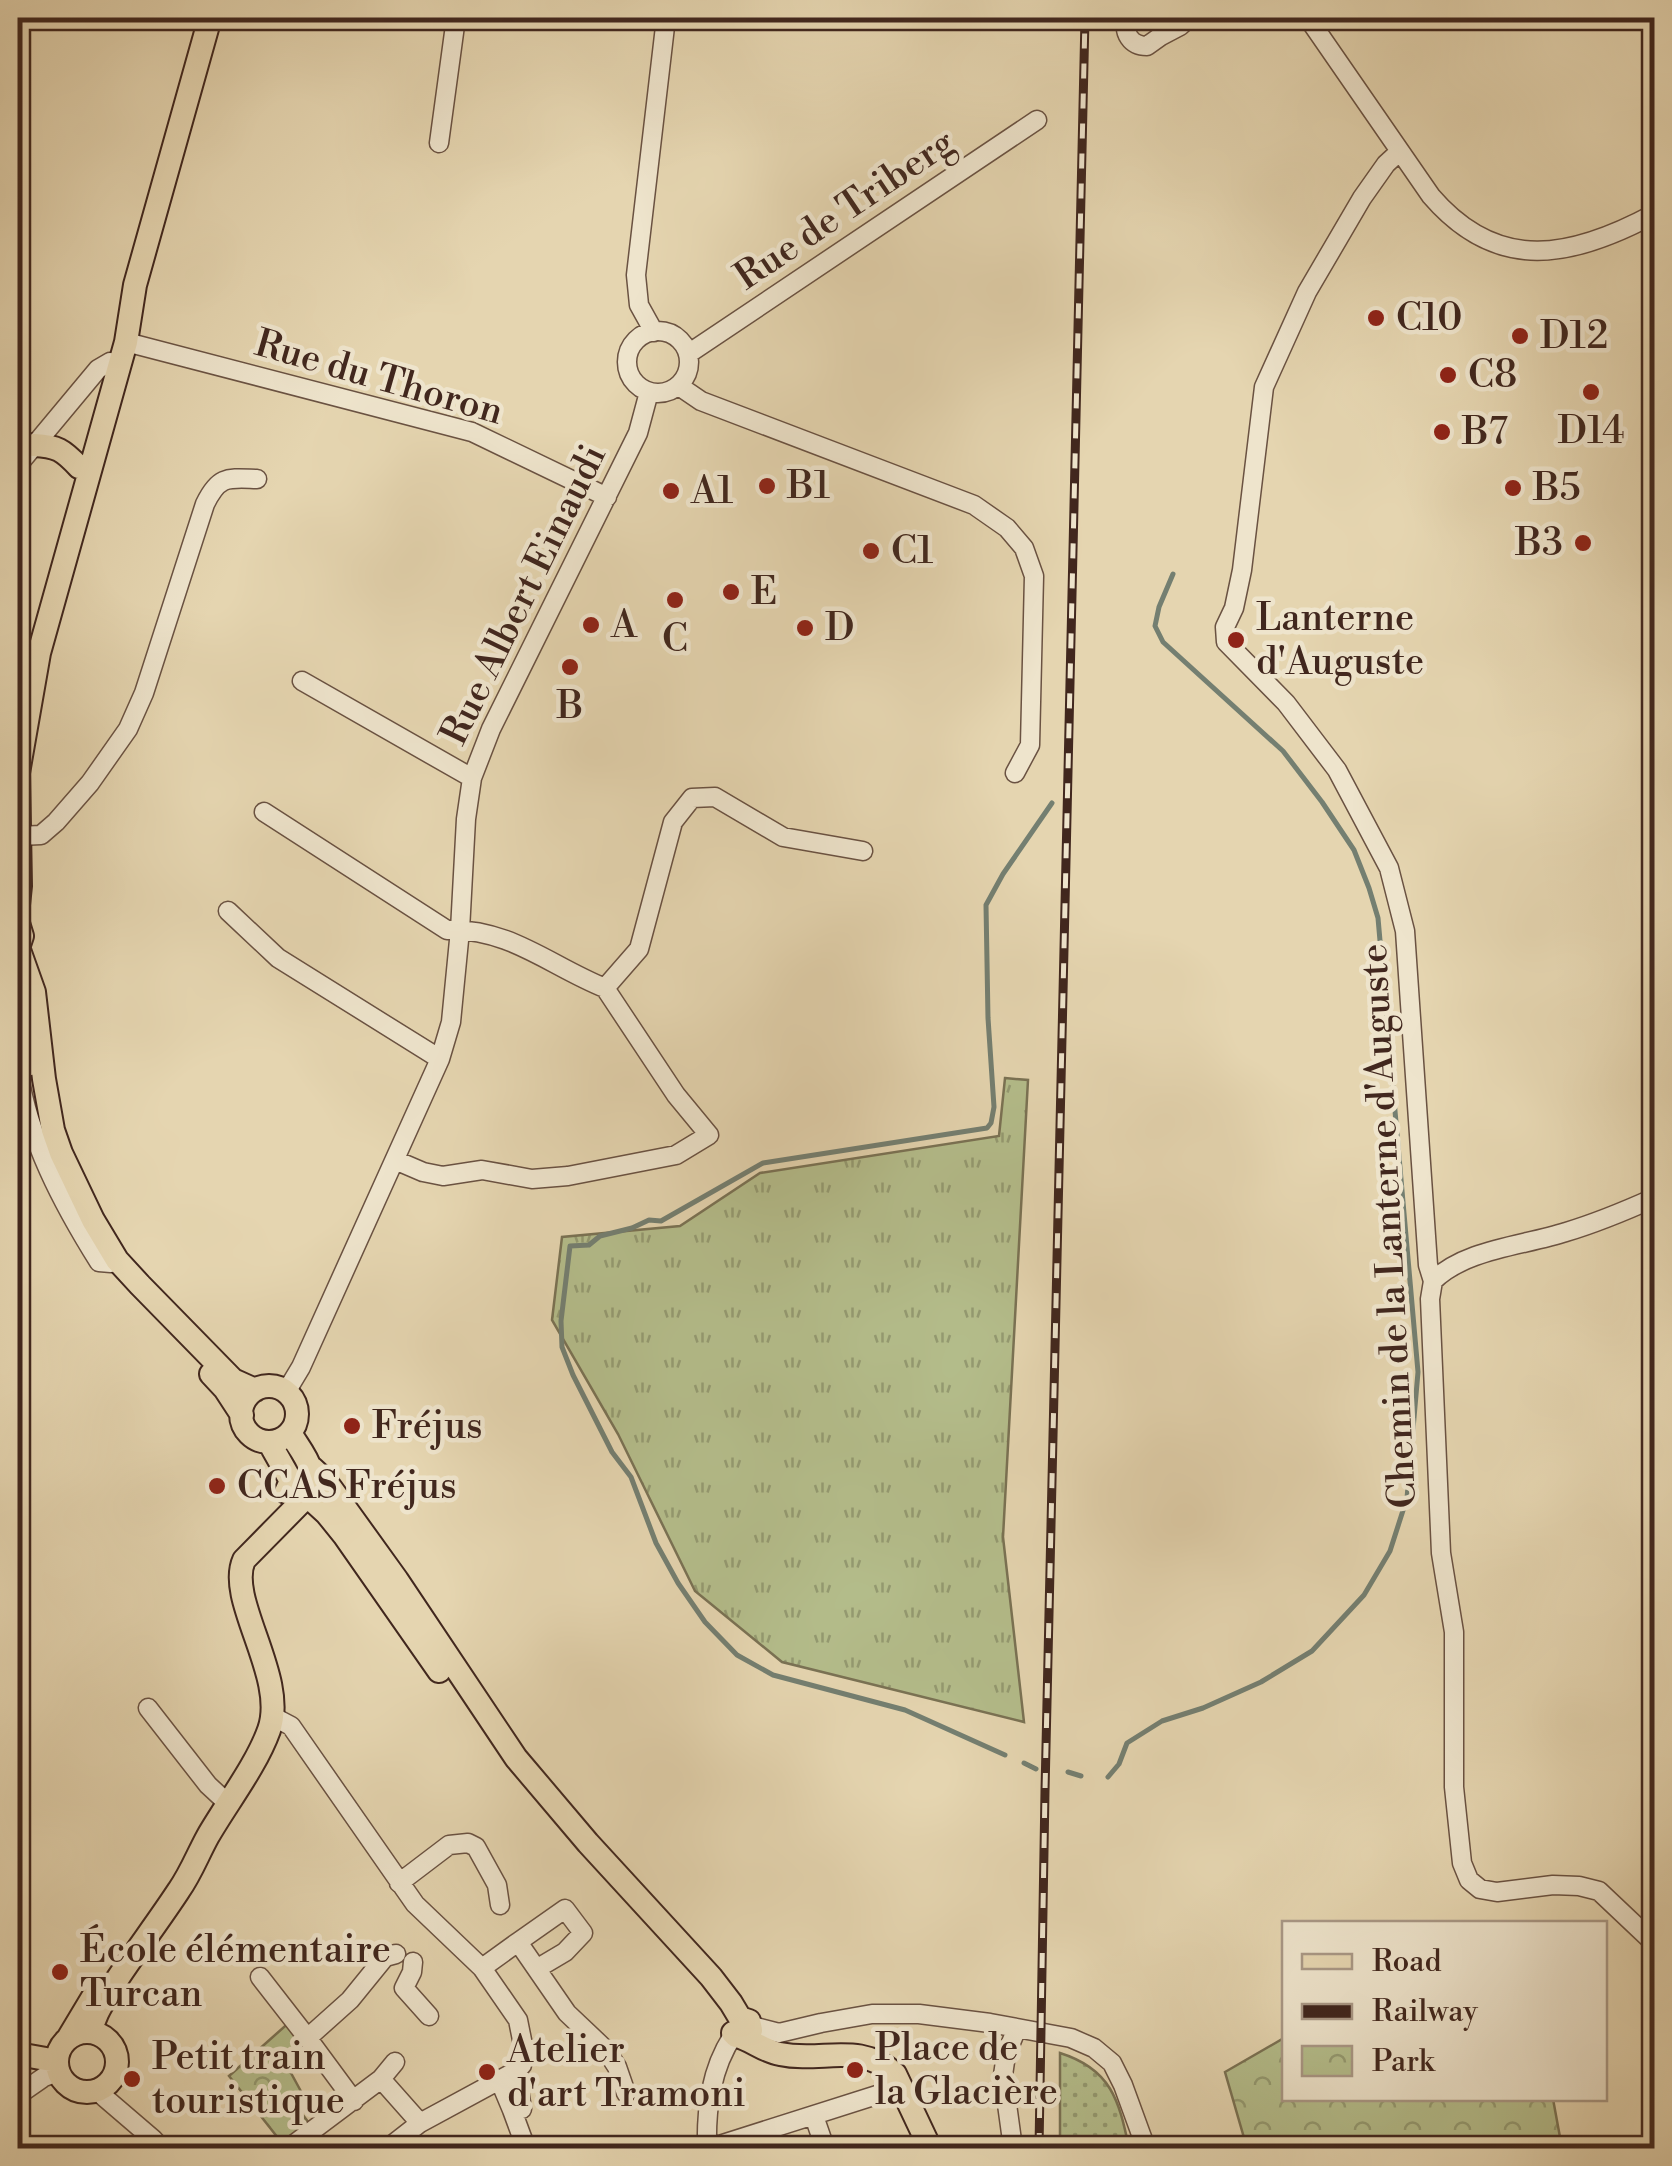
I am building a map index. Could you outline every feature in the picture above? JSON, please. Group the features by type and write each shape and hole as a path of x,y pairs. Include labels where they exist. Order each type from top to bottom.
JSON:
{"main road":[{"path":"18,712 198,18"},
{"path":"18,905 18,774 39,653 126,342 135,285 210,18"},
{"path":"34,445 64,451 79,466"},
{"path":"18,923 22,936 18,948 34,992 53,1130 93,1220 118,1260 140,1285 232,1380 255,1390"},
{"path":"18,1004 33,1095 50,1156 110,1263 147,1308 226,1389 247,1431 261,1441 280,1438 296,1422 297,1410 286,1392 271,1386 255,1390 243,1405 242,1415"},
{"path":"280,1438 325,1480 516,1758 588,1844 711,1977 731,2003 740,2028"},
{"path":"280,1438 299,1488 344,1535 500,1759 666,1948 740,2028 766,2050 784,2055 873,2058 895,2074 930,2148"},
{"path":"80,2035 83,2012 178,1878 260,1731 265,1707 258,1666 237,1600 232,1568 239,1551 276,1508 299,1488 313,1484 312,1468"},
{"path":"80,2035 109,2041 116,2051 114,2075 100,2090 87,2093 65,2083 57,2066 60,2048 80,2035 93,2018 182,1886 270,1728 273,1698 244,1596 241,1566 299,1488"},
{"path":"20,2055 57,2066"}],"street":[{"path":"439,143 456,18"},
{"path":"654,332 639,305 636,274 666,18"},
{"path":"1128,18 1126,30 1131,40 1147,46 1161,27 1180,26 1190,18"},
{"path":"1308,18 1446,213 1485,240 1534,252 1566,249 1654,214"},
{"name":"Rue de Triberg","path":"688,354 1037,120"},
{"name":"Chemin de la Lanterne d'Auguste","path":"1400,152 1386,164 1362,198 1307,292 1264,387 1242,570 1234,608 1225,627 1226,642 1286,703 1337,770 1388,868 1405,931 1428,1265 1433,1280 1430,1299 1437,1466 1442,1553 1454,1632 1454,1787 1462,1863 1468,1880 1480,1889 1498,1892 1553,1885 1599,1891 1654,1943"},
{"path":"654,332 675,337 688,354 688,369 679,386 670,391 650,392 639,386 628,368 628,357 637,340 654,332"},
{"name":"Rue du Thoron","path":"126,342 472,432 606,497"},
{"path":"18,465 98,369 110,362"},
{"path":"679,386 701,401 974,505 1007,528 1024,548 1034,576 1030,745 1014,773"},
{"name":"Rue Albert Einaudi","path":"286,1392 302,1367 440,1059 451,1022 472,778 490,729 638,433 650,392"},
{"path":"18,836 41,835 56,822 128,730 212,489 231,478 257,480"},
{"path":"302,682 472,778"},
{"path":"605,988 639,949 674,822 692,798 715,797 783,837 863,851"},
{"path":"264,812 447,930 477,931 512,941 578,978 605,988 676,1094 709,1134 676,1155 568,1176 532,1178 482,1170 442,1176 395,1160"},
{"path":"228,911 278,958 440,1059"},
{"path":"18,1071 28,1119 60,1194 99,1262 110,1263"},
{"path":"1433,1280 1463,1260 1564,1232 1654,1198"},
{"path":"148,1708 222,1798"},
{"path":"272,1716 291,1726 415,1904 482,1968 518,2020 524,2050 512,2072 420,2122 388,2148"},
{"path":"399,1883 449,1846 468,1843 476,1847 497,1885 500,1906"},
{"path":"482,1968 565,1909 584,1933 564,1952 538,1968"},
{"path":"518,1942 567,2013 606,2050 626,2093"},
{"path":"309,2040 367,1982 385,1957 404,1958 412,1972 404,1988 428,2016"},
{"path":"260,1976 354,2101"},
{"path":"902,2088 814,2116 747,2143 709,2148 707,2124 713,2079 719,2059 740,2028 779,2033 872,2014 919,2014 1071,2038 1094,2048 1112,2063 1146,2148"},
{"path":"1012,2148 1003,2075 1017,2028"},
{"path":"20,2055 23,2091"},
{"path":"296,2147 381,2080 395,2062"},
{"path":"23,2091 57,2066"},
{"path":"512,2072 522,2109 512,2110 526,2148"},
{"path":"381,2080 420,2122"},
{"path":"100,2090 161,2148"},
{"path":"814,2116 825,2148"}],"green space":[{"path":"1005,1078 1028,1080 1003,1537 1024,1722 782,1662 695,1591 618,1434 552,1320 562,1237 680,1226 760,1173 999,1136"},
{"path":"293,2019 309,2040 285,2062 303,2095 293,2102 315,2131 286,2148 229,2076"},
{"path":"1282,2039 1282,2101 1553,2101 1562,2148 1247,2148 1225,2072"},
{"path":"1060,2053 1091,2068 1110,2088 1129,2148 1060,2148"}],"waterway":[{"path":"1108,1777 1119,1764 1127,1743 1162,1721 1261,1682 1312,1651 1364,1595 1390,1551 1407,1498 1418,1372 1378,918 1369,888 1354,850 1283,751 1163,642 1155,626 1173,574"},
{"path":"1005,1755 905,1710 773,1675 737,1655 705,1622 656,1543 631,1477 612,1452 573,1375 562,1347 561,1321 570,1246 589,1245 600,1236 649,1220 661,1221 763,1163 987,1128 994,1107 986,905 1052,803"},
{"path":"1024,1763 1036,1769"},
{"path":"1068,1772 1081,1776"}],"railway":[{"path":"1039,2148 1085,18"}],"place":[{"name":"C10","path":"1376,318"},
{"name":"D12","path":"1520,336"},
{"name":"C8","path":"1448,375"},
{"name":"D14","path":"1591,392"},
{"name":"B7","path":"1442,432"},
{"name":"B1","path":"767,486"},
{"name":"B5","path":"1513,488"},
{"name":"A1","path":"671,491"},
{"name":"B3","path":"1583,543"},
{"name":"C1","path":"871,551"},
{"name":"E","path":"731,592"},
{"name":"C","path":"675,600"},
{"name":"A","path":"591,625"},
{"name":"D","path":"805,628"},
{"name":"Lanterne d'Auguste","path":"1236,640"},
{"name":"B","path":"570,667"},
{"name":"Fréjus","path":"352,1426"},
{"name":"CCAS Fréjus","path":"217,1486"},
{"name":"École élémentaire Turcan","path":"60,1972"},
{"name":"Place de la Glacière","path":"855,2070"},
{"name":"Atelier d'art Tramoni","path":"487,2072"},
{"name":"Petit train touristique","path":"132,2079"}]}
